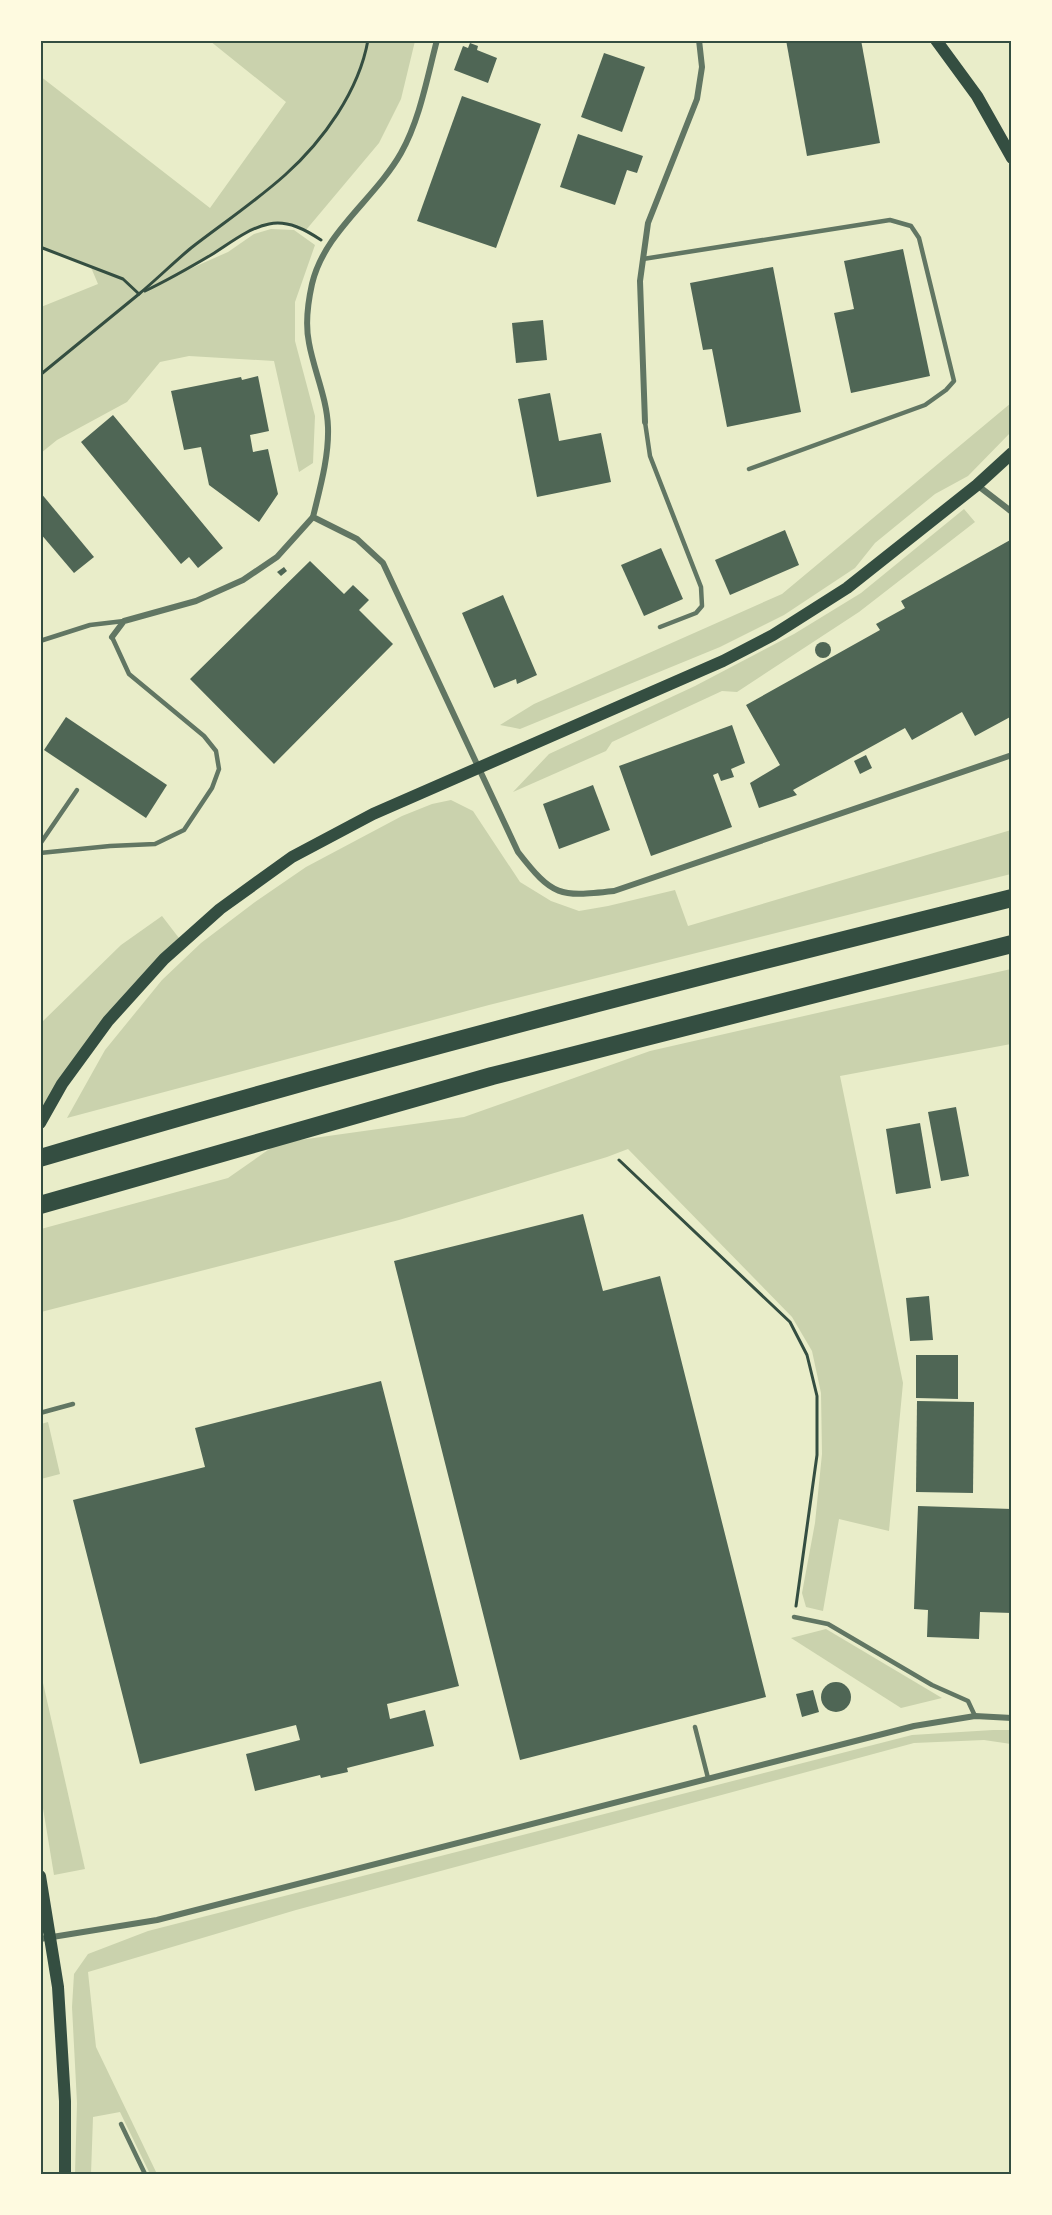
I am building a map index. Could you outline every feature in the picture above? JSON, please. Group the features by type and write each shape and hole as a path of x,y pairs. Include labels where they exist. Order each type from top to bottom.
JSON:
{"highway":[{"path":"40,1158 462,1038 1011,898"},
{"path":"40,1205 492,1076 1011,944"}],"main road":[{"path":"936,40 977,96 1011,158"},
{"path":"40,1123 62,1084 108,1021 164,959 220,909 292,857 373,814 723,661 773,635 847,588 977,485 1011,453"},
{"path":"40,1876 46,1939 58,1987 65,2101 65,2175"}],"street":[{"path":"112,637 124,621 196,601 243,580 277,557 313,517 324,471 328,427 320,381 308,342 307,313 312,282 328,244 372,194 401,153 417,117 437,40"},
{"path":"645,422 640,280 648,223 697,99 702,67 699,40"},
{"path":"977,485 1011,512"},
{"path":"313,517 357,539 383,563 518,852 537,877 554,890 578,895 615,891 1011,755"},
{"path":"46,1939 157,1920 914,1726 975,1716 1011,1718"}],"lane":[{"path":"644,259 890,220 910,226 920,238 954,381 946,390 925,405 749,469"},
{"path":"645,422 650,456 701,587 702,606 696,613 660,627"},
{"path":"40,641 90,625 124,621"},
{"path":"40,853 155,844 184,830 212,788 219,769 216,751 204,736 129,674 112,637"},
{"path":"40,844 77,790"},
{"path":"40,1413 73,1404"},
{"path":"794,1617 828,1624 932,1684 968,1701 975,1716"},
{"path":"695,1727 708,1778"},
{"path":"122,2124 145,2175"}],"path":[{"path":"40,375 189,250 286,175 315,143 345,101 366,55 368,40"},
{"path":"139,294 181,273 253,230 270,223 289,224 306,230 328,244"},
{"path":"40,247 123,279 139,294"},
{"path":"619,1160 790,1322 807,1355 817,1396 817,1455 794,1617"}],"green space":[{"path":"210,41 415,41 401,99 379,143 306,230 278,223 259,227 238,237 185,271 228,252 254,234 271,229 294,230 315,245 295,302 295,341 315,416 313,463 299,472 274,361 189,356 160,362 127,402 57,440 41,453 41,307 98,284 90,265 41,247 40,76 210,208 286,102"},
{"path":"1011,403 1011,432 968,476 935,494 875,543 855,568 784,615 720,647 520,729 500,725 534,704 782,594"},
{"path":"964,509 975,522 859,612 737,692 722,691 612,742 606,751 513,792 549,754 695,686 794,634 861,593"},
{"path":"451,800 473,811 520,882 551,901 579,911 675,890 688,926 1011,830 1011,874 489,1005 67,1118 105,1050 162,980 201,943 306,867 402,816 432,804"},
{"path":"162,916 182,942 108,1021 41,1123 41,1023 121,945"},
{"path":"1011,969 1011,1044 840,1076 903,1383 889,1531 839,1519 823,1611 806,1607 802,1593 815,1523 822,1454 821,1393 812,1351 792,1317 628,1149 399,1220 41,1312 41,1229 228,1178 278,1143 464,1117 650,1051"},
{"path":"48,1422 60,1474 41,1479 41,1424"},
{"path":"826,1629 942,1698 901,1708 791,1638"},
{"path":"41,1674 85,1869 54,1875 41,1796"},
{"path":"1011,1730 1011,1744 984,1740 914,1743 296,1910 88,1972 96,2047 157,2174 150,2174 120,2112 93,2117 91,2174 75,2174 77,2103 72,2007 74,1974 88,1954 148,1931 912,1735"}],"building":[{"path":"786,40 861,40 880,143 807,156"},
{"path":"470,43 478,46 477,50 497,58 488,83 454,70 463,46 468,48"},
{"path":"604,53 645,67 622,132 581,117"},
{"path":"462,96 541,124 496,248 417,221"},
{"path":"578,134 643,156 637,173 627,170 615,205 560,187"},
{"path":"903,249 930,376 851,393 834,313 854,309 844,261"},
{"path":"773,267 801,412 727,427 712,349 703,350 690,283"},
{"path":"543,320 547,360 516,363 512,323"},
{"path":"258,376 269,431 250,435 253,452 268,449 278,494 259,522 209,485 201,447 184,450 171,391 241,377 242,380"},
{"path":"550,393 559,441 601,433 611,482 537,497 518,399"},
{"path":"113,415 223,548 198,568 189,557 181,564 81,442"},
{"path":"40,492 94,557 74,573 40,533"},
{"path":"785,530 799,565 730,595 715,560"},
{"path":"1012,539 1012,716 975,736 962,712 912,740 905,728 793,790 797,795 759,808 750,783 780,765 746,705 880,630 876,624 905,608 901,601"},
{"path":"661,548 683,599 644,616 621,565"},
{"path":"310,561 344,594 353,585 369,600 359,610 393,644 274,764 190,679"},
{"path":"284,567 287,571 281,576 277,572"},
{"path":"503,595 537,675 517,684 516,679 494,688 462,613"},
{"path":"823,642 829,644 831,650 829,656 823,658 817,656 815,650 817,644"},
{"path":"66,717 167,785 146,818 44,750"},
{"path":"732,725 745,763 731,769 734,777 721,781 718,773 713,775 732,827 651,856 619,766"},
{"path":"866,755 872,768 860,774 854,761"},
{"path":"593,785 610,830 559,849 543,804"},
{"path":"956,1107 969,1176 941,1181 928,1112"},
{"path":"920,1123 931,1188 896,1194 886,1129"},
{"path":"583,1214 603,1291 660,1276 766,1697 520,1760 394,1261"},
{"path":"929,1296 933,1340 910,1341 906,1298"},
{"path":"916,1355 958,1355 958,1399 916,1398"},
{"path":"381,1381 459,1686 387,1704 390,1719 425,1710 434,1746 347,1768 348,1772 321,1778 320,1775 255,1791 246,1754 300,1740 296,1725 140,1764 73,1500 205,1467 195,1428"},
{"path":"917,1401 974,1402 973,1493 916,1492"},
{"path":"918,1506 1012,1509 1012,1613 980,1612 979,1639 927,1637 928,1610 914,1609"},
{"path":"836,1682 842,1683 850,1691 850,1703 842,1711 836,1712 830,1711 822,1703 821,1697 822,1691 830,1683"},
{"path":"813,1690 819,1712 802,1717 796,1694"}]}
